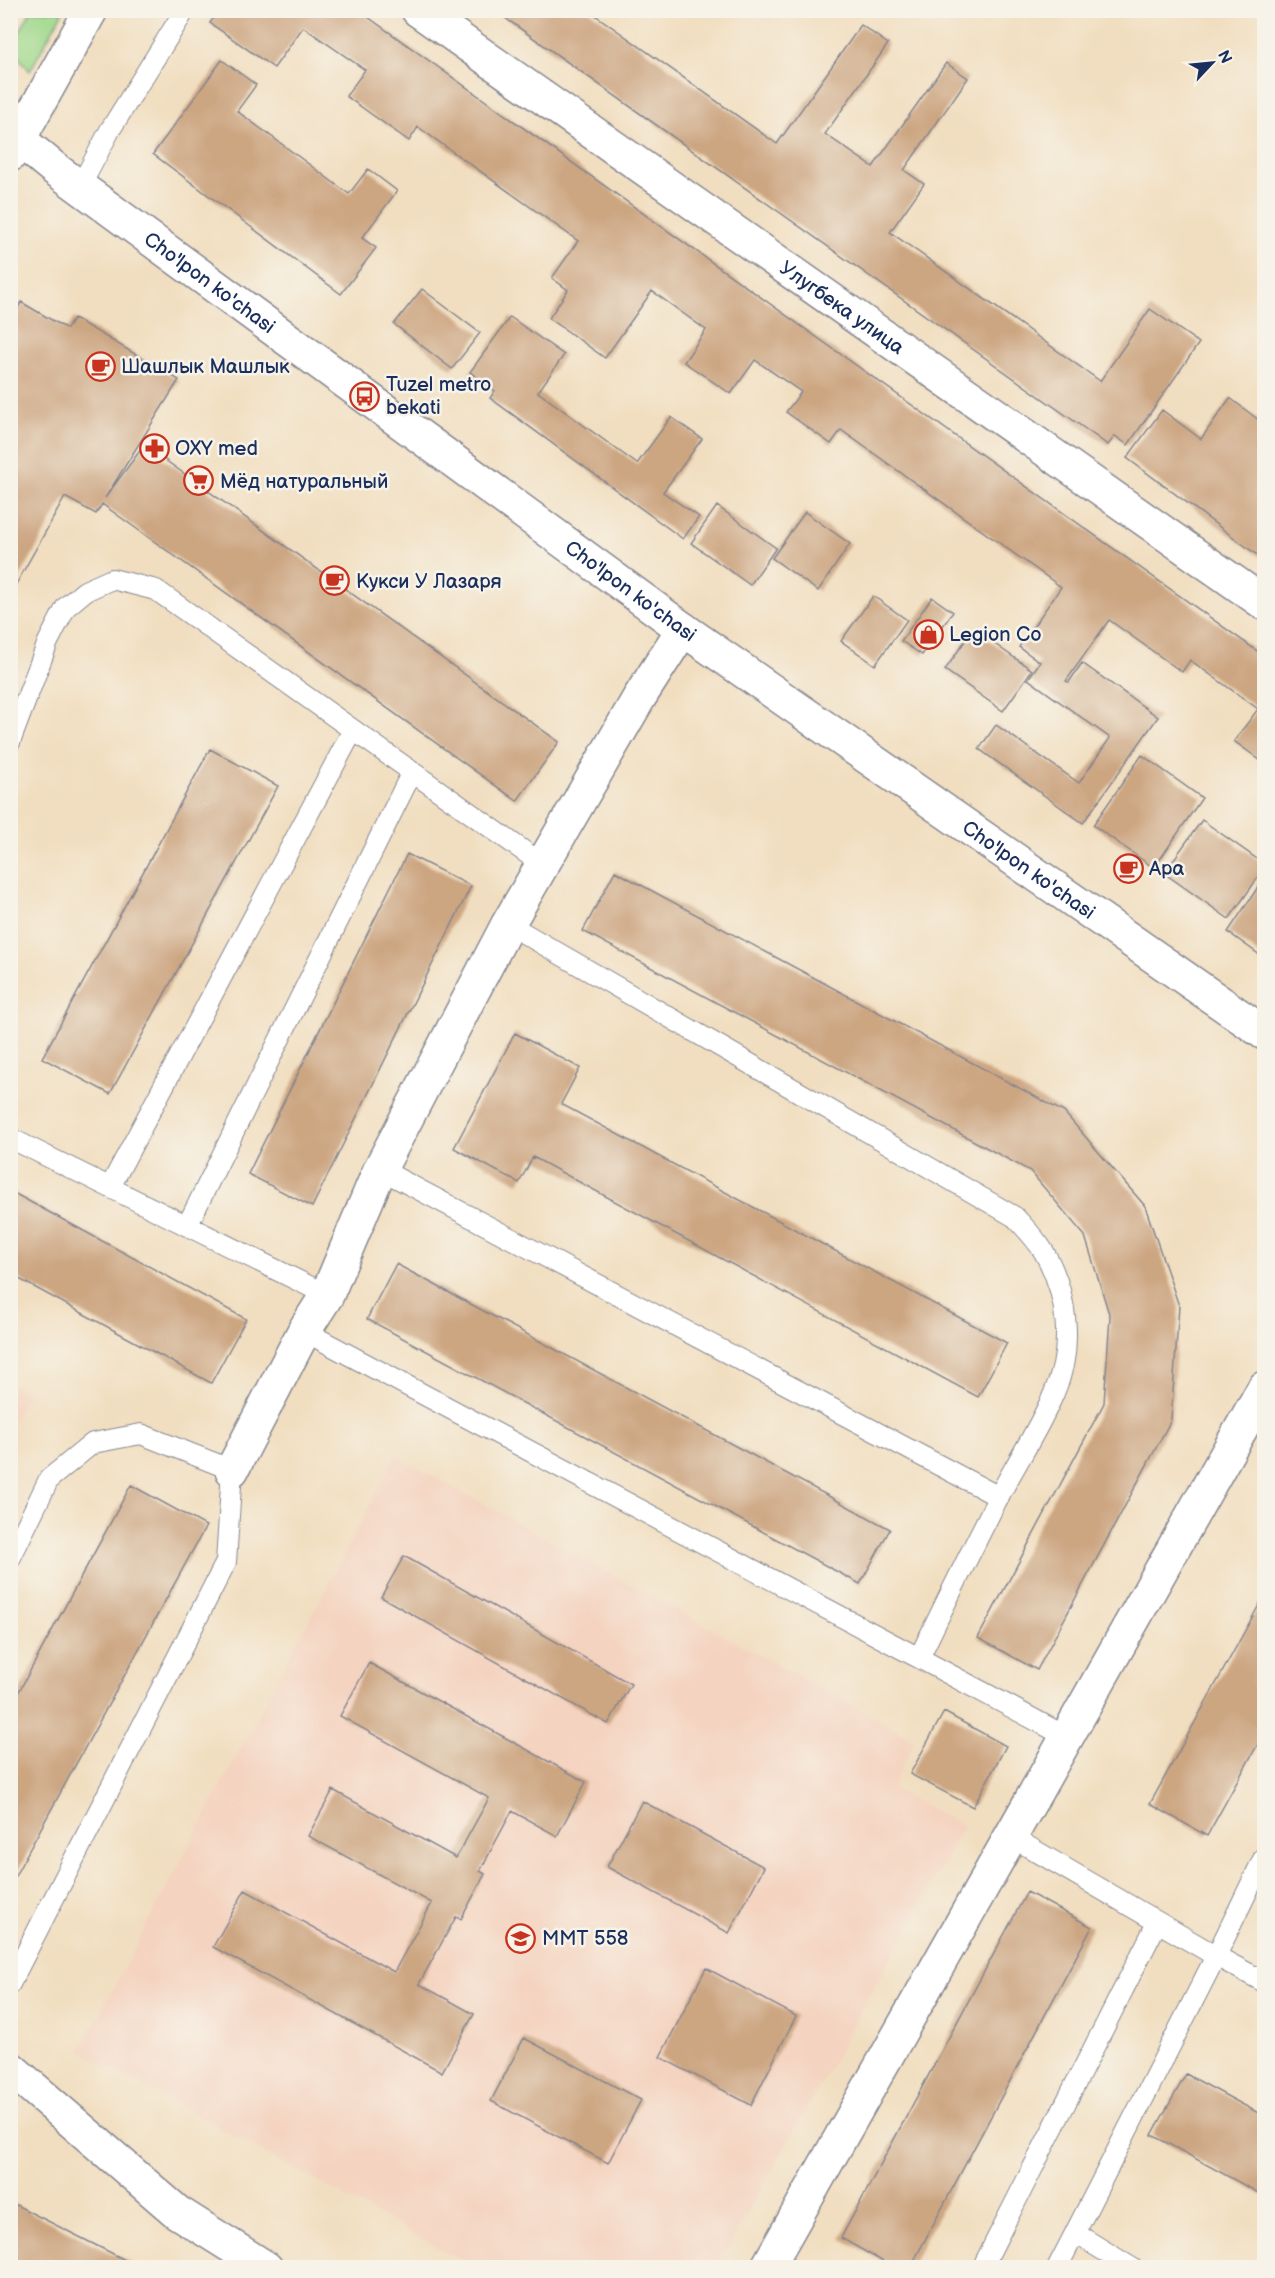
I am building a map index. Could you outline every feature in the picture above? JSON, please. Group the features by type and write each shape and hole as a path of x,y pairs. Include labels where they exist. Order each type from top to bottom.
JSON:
{"street":[{"path":"13,142 91,10"},
{"name":"Улугбека улица","path":"418,10 1264,603"},
{"name":"Cho'lpon ko'chasi","path":"13,142 80,187 683,629 1264,1033"},
{"path":"232,1470 304,1331 327,1295 380,1169 508,924 639,698 683,629"},
{"path":"767,2268 1264,1388"},
{"path":"10,2068 177,2212 266,2268"}],"lane":[{"path":"80,187 110,130 185,10"},
{"path":"10,742 48,642 66,607 85,591 112,579 156,590 542,864"},
{"path":"110,1187 352,730"},
{"path":"187,1226 412,772"},
{"path":"508,924 1015,1217 1044,1252 1062,1296 1066,1346 1062,1370 1054,1393 919,1658"},
{"path":"10,1138 327,1295"},
{"path":"380,1169 999,1497"},
{"path":"304,1331 1067,1737"},
{"path":"10,1558 49,1479 93,1443 141,1434 232,1470 226,1562 10,1984"},
{"path":"1010,1836 1157,1923 1264,1982"},
{"path":"1057,2268 1264,1857"},
{"path":"982,2268 1157,1923"},
{"path":"1075,2233 1132,2268"}],"shaded area":[{"path":"11,1384 28,1393 11,1425"},
{"name":"MMT 558","path":"396,1456 915,1740 892,1788 964,1826 718,2267 473,2267 80,2051"}],"green space":[{"path":"31,11 63,11 30,71 11,48"}],"building":[{"path":"219,10 358,10 1264,656 1264,763 1234,741 1258,709 1190,660 1182,672 1109,620 1066,681 1069,682 1082,663 1158,717 1083,823 979,749 996,725 1079,783 1110,738 1028,679 1040,662 1019,647 1061,587 841,430 831,444 786,412 801,392 755,360 731,394 684,362 706,330 652,291 605,358 549,318 568,290 552,278 578,241 418,127 409,141 346,96 365,70 303,27 274,68 210,23"},
{"path":"494,10 588,10 777,144 861,25 888,44 825,134 873,167 946,63 968,78 904,170 924,184 890,232 1100,381 1150,309 1199,343 1128,445 1115,436 1108,445"},
{"path":"222,60 256,85 237,111 349,194 368,169 397,191 362,238 376,248 341,294 153,154"},
{"path":"422,289 480,333 452,369 394,324"},
{"path":"21,302 67,329 74,318 179,380 105,498 144,445 559,742 517,801 102,504 96,514 65,497 10,595 10,321"},
{"path":"510,317 564,355 538,392 637,464 671,417 702,439 663,492 699,517 683,539 490,398 495,391 470,372"},
{"path":"1230,398 1264,424 1264,560 1127,458 1162,410 1201,439"},
{"path":"717,506 776,548 750,585 691,543"},
{"path":"805,512 850,544 818,591 772,558"},
{"path":"873,596 907,620 875,665 841,641"},
{"path":"932,597 953,612 922,655 901,641"},
{"path":"973,629 1032,670 1003,711 945,670"},
{"path":"210,749 278,786 110,1094 42,1058"},
{"path":"1142,755 1202,798 1154,868 1093,825"},
{"path":"1202,820 1264,864 1264,869 1229,919 1164,873"},
{"path":"407,854 471,886 312,1207 248,1174"},
{"path":"615,871 1064,1112 1145,1206 1179,1306 1171,1420 1037,1670 978,1638 1104,1403 1110,1317 1085,1236 1030,1171 583,931"},
{"path":"1264,878 1264,958 1228,932"},
{"path":"515,1033 580,1068 561,1104 1007,1343 978,1397 533,1157 519,1183 454,1148"},
{"path":"10,1191 246,1319 211,1383 10,1274"},
{"path":"396,1264 890,1529 860,1584 367,1319"},
{"path":"131,1485 206,1526 10,1885 10,1708"},
{"path":"404,1556 631,1684 608,1724 381,1597"},
{"path":"1264,1596 1264,1733 1207,1836 1150,1804"},
{"path":"369,1663 586,1782 557,1836 512,1811 480,1871 485,1874 461,1919 456,1917 419,1984 474,2014 442,2072 213,1947 245,1890 394,1972 432,1903 308,1836 333,1790 456,1858 489,1798 340,1716"},
{"path":"944,1712 1006,1746 973,1807 910,1774"},
{"path":"642,1801 764,1867 729,1933 607,1867"},
{"path":"1027,1892 1092,1927 910,2268 894,2268 841,2238"},
{"path":"706,1968 796,2016 751,2105 660,2057"},
{"path":"524,2038 641,2100 608,2163 491,2101"},
{"path":"1186,2074 1264,2116 1264,2196 1152,2135"},
{"path":"10,2202 141,2268 17,2268 10,2264"}],"place":[{"name":"Шашлык Машлык","path":"100,366"},
{"name":"Tuzel metro bekati","path":"365,396"},
{"name":"OXY med","path":"154,448"},
{"name":"Мёд натуральный","path":"199,481"},
{"name":"Кукси У Лазаря","path":"335,581"},
{"name":"Legion Co","path":"928,634"},
{"name":"Ара","path":"1128,868"},
{"name":"MMT 558","path":"521,1938"}]}
